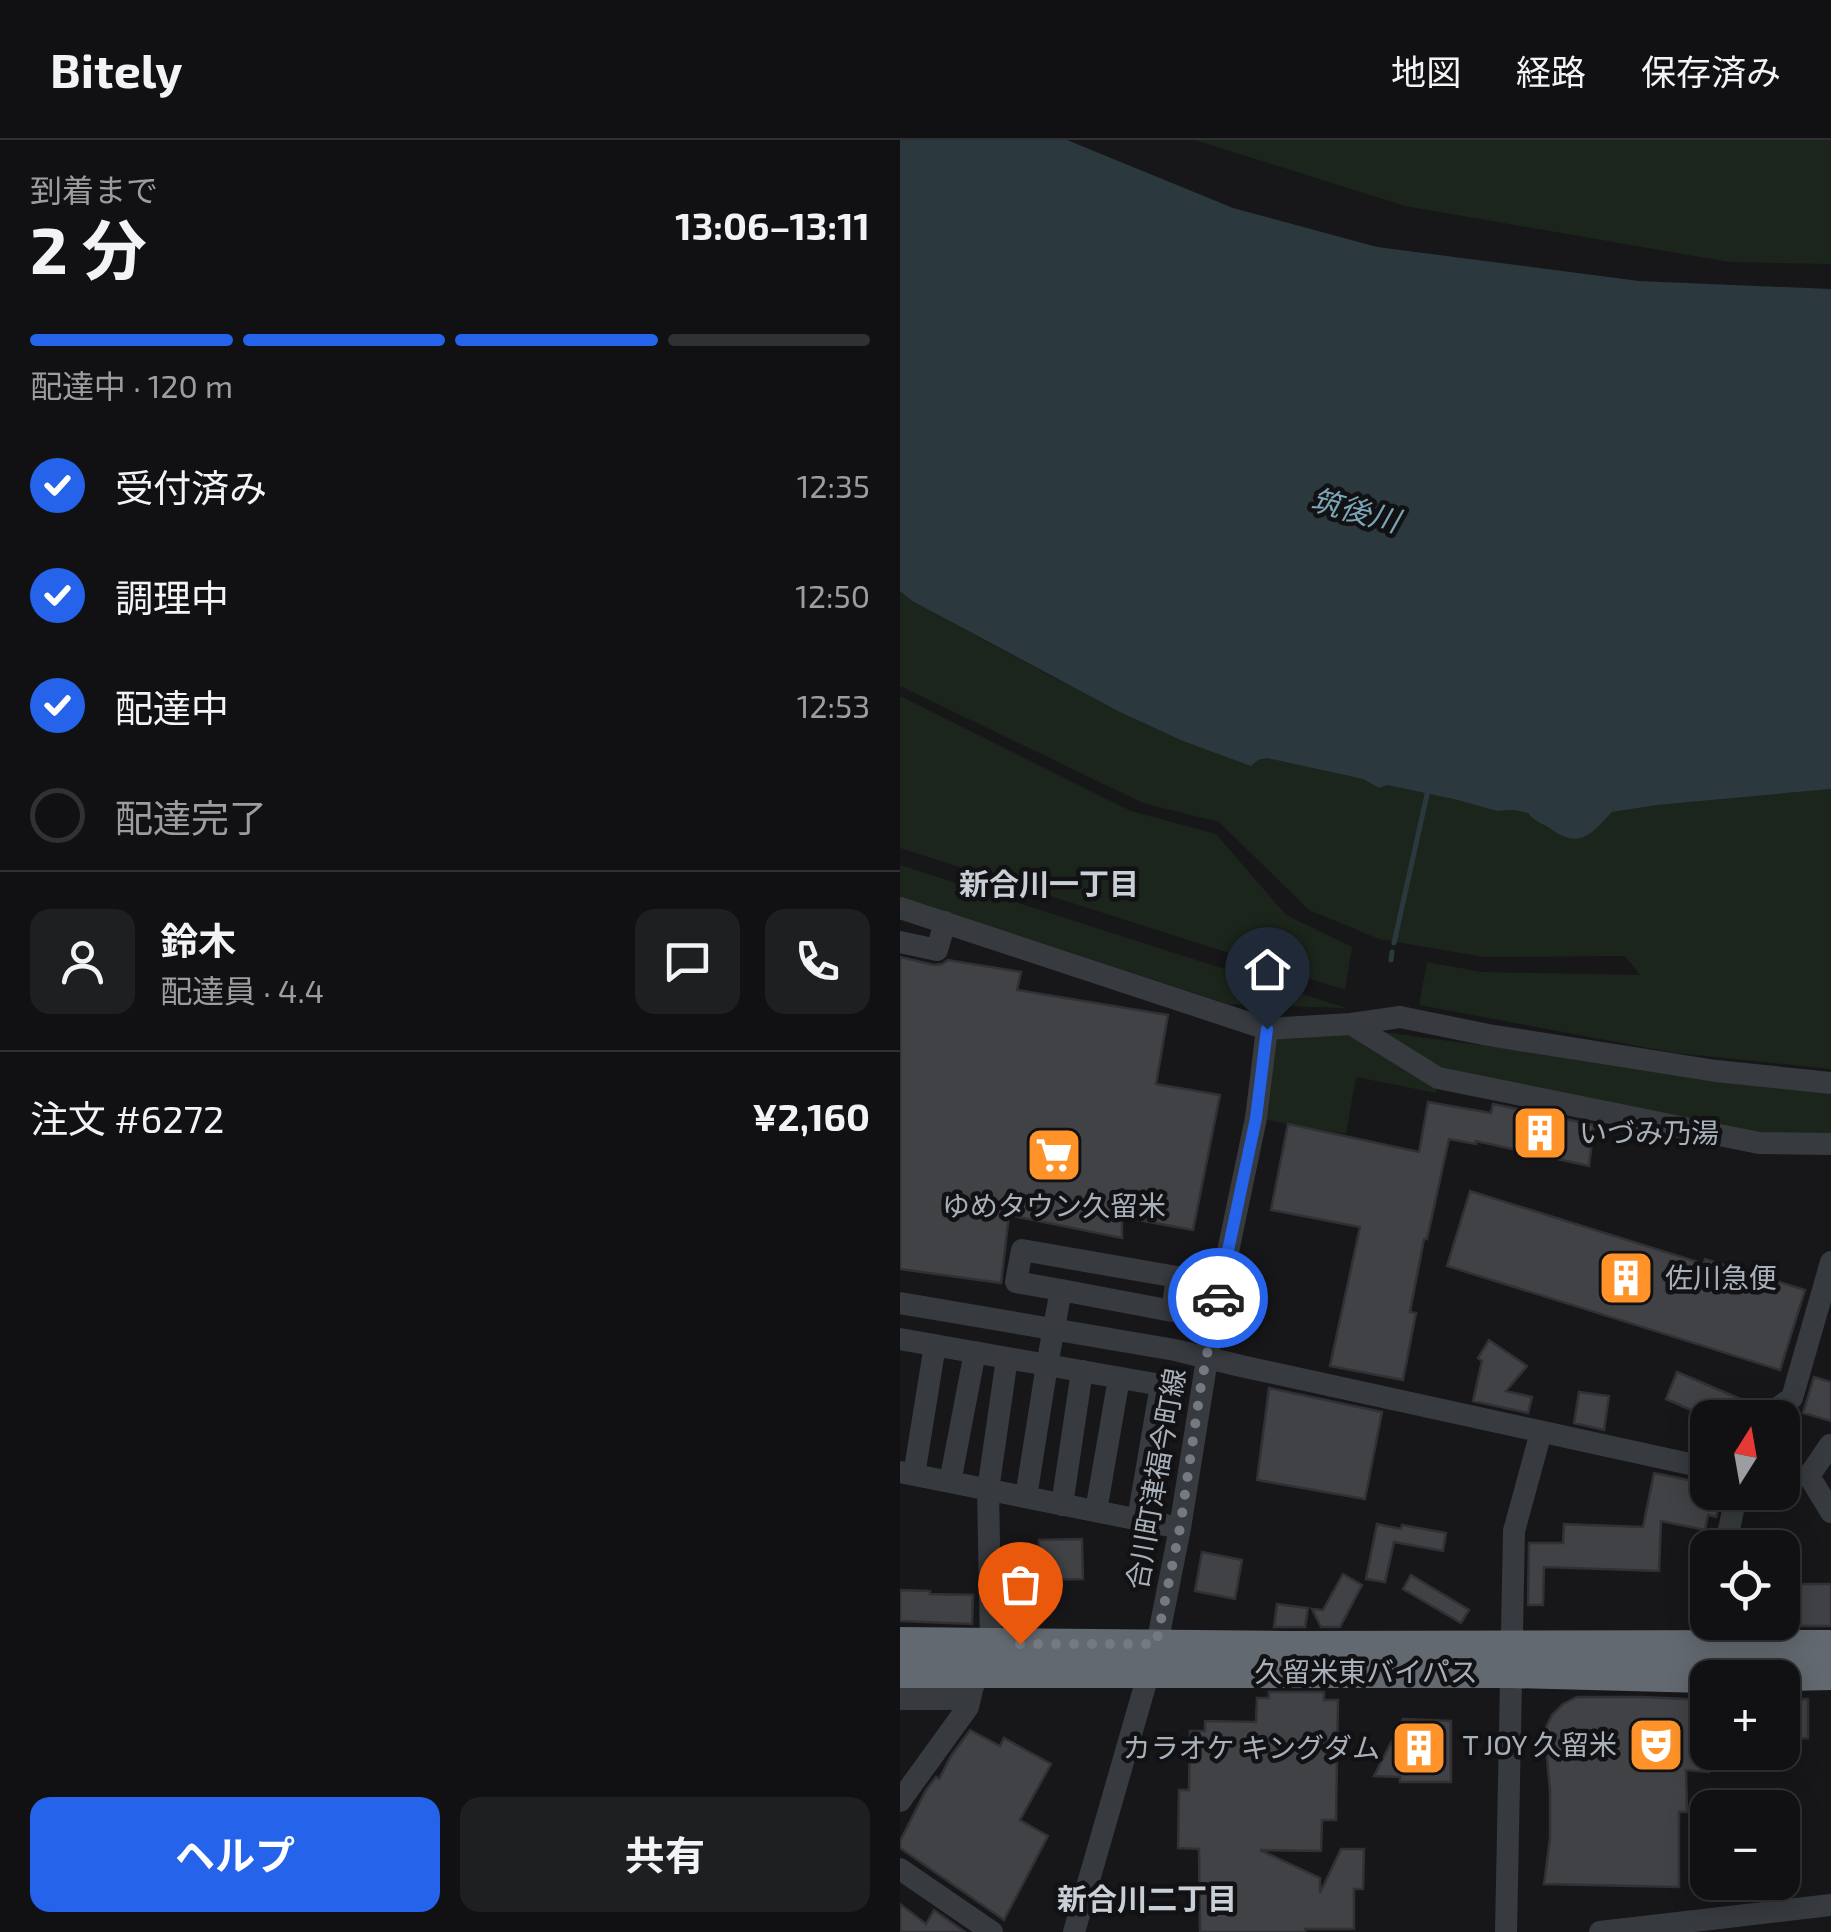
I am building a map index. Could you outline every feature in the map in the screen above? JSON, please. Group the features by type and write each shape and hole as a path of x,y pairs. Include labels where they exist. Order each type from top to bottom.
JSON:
{"highway":[{"name":"久留米東バイパス","path":"1510,1659 1690,1637"},
{"name":"久留米東バイパス","path":"1763,1640 1831,1646"},
{"name":"久留米東バイパス","path":"900,1644 980,1672"},
{"name":"久留米東バイパス","path":"900,1672 980,1672 1288,1647 1510,1659 1704,1677 1831,1674"}],"street":[{"path":"900,908 1267,1029 1400,1018 1697,1068 1831,1083"},
{"path":"900,942 937,950 945,922"},
{"path":"1351,1024 1438,1078 1760,1143 1831,1144"},
{"name":"合川町津福今町線","path":"1074,1932 1152,1658 1180,1528 1201,1385 1256,1118 1267,1029"},
{"path":"1022,1250 1177,1277 1172,1312 1061,1290 1016,1282 1022,1250"},
{"path":"1789,1400 1830,1267"},
{"path":"1026,1497 1061,1290"},
{"path":"900,1303 1208,1358 1690,1464"},
{"path":"900,1339 1161,1385 1138,1520"},
{"path":"935,1346 907,1473 1180,1528"},
{"path":"950,1482 975,1352"},
{"path":"900,1801 968,1707 980,1672 988,1490 1008,1358"},
{"path":"1062,1504 1082,1372"},
{"path":"1096,1511 1119,1378"},
{"path":"1506,1932 1514,1531 1541,1432"},
{"path":"1810,1476 1830,1446"},
{"path":"1800,1476 1810,1476"},
{"path":"1810,1476 1831,1512"},
{"path":"900,1699 980,1672"},
{"path":"900,1870 992,1932"},
{"path":"1600,1932 1831,1905"}],"shaded area":[{"path":"1195,140 1831,140 1831,264 1729,262 1405,206"},
{"path":"900,591 1051,676 1183,741 1258,760 1267,758 1363,779 1379,788 1387,785 1497,811 1528,813 1537,822 1571,838 1591,833 1612,812 1831,789 1831,1069 1675,1053 1419,1005 1427,962 1482,972 1640,975 1625,956 1484,957 1379,939 1309,910 1219,822 1143,803 900,686"},
{"path":"900,696 1131,811 1216,834 1286,915 1352,947 1345,990 900,848"},
{"path":"900,865 1346,1008 1228,1004 900,897"},
{"path":"1351,1024 1438,1078 1436,1093 1356,1077 1346,1134 1256,1118 1267,1029"},
{"path":"1368,1030 1831,1092 1831,1137 1766,1140 1437,1071"}],"water":[{"name":"筑後川","path":"900,140 1067,140 1233,208 1377,247 1639,281 1831,289 1831,789 1612,812 1591,833 1571,838 1537,822 1528,813 1497,811 1387,785 1379,788 1363,779 1267,758 1251,766 1120,712 912,601 900,591"}],"building":[{"name":"ゆめタウン久留米","path":"900,957 934,965 948,960 1021,972 1017,990 1168,1015 1156,1084 1220,1095 1193,1230 1122,1217 1122,1238 1009,1215 1001,1283 900,1269"},
{"path":"1428,1102 1491,1113 1493,1104 1594,1125 1589,1166 1476,1141 1449,1139 1410,1312 1416,1313 1403,1380 1330,1366 1360,1227 1271,1210 1288,1124 1419,1152"},
{"name":"佐川急便","path":"1470,1191 1704,1264 1705,1259 1805,1290 1780,1370 1447,1266"},
{"path":"1489,1340 1527,1366 1506,1391 1532,1397 1528,1413 1473,1401 1482,1361 1478,1358"},
{"path":"1677,1372 1743,1400 1690,1400 1690,1410 1666,1399"},
{"path":"1814,1377 1831,1382 1831,1421 1803,1413"},
{"path":"1269,1388 1382,1412 1365,1499 1257,1480"},
{"path":"1579,1392 1609,1396 1604,1430 1574,1423"},
{"path":"1654,1473 1690,1480 1690,1510 1718,1510 1716,1517 1708,1515 1705,1530 1661,1521 1659,1571 1544,1567 1543,1605 1528,1605 1529,1543 1563,1543 1564,1524 1643,1527"},
{"path":"1377,1524 1446,1533 1443,1551 1394,1542 1385,1582 1366,1579"},
{"path":"1082,1539 1083,1579 1040,1580 1039,1540"},
{"path":"1202,1552 1242,1560 1235,1599 1195,1591"},
{"path":"1343,1574 1362,1585 1340,1627 1321,1627 1312,1609 1323,1610"},
{"path":"1411,1575 1469,1610 1461,1623 1403,1589"},
{"path":"1015,1577 1038,1578 1035,1622 1013,1621"},
{"path":"1800,1584 1831,1584 1831,1626 1800,1626"},
{"path":"900,1590 973,1595 972,1624 900,1621"},
{"path":"1277,1604 1308,1608 1305,1627 1274,1627"},
{"path":"1269,1692 1324,1692 1324,1700 1338,1700 1336,1820 1322,1820 1321,1851 1260,1850 1320,1878 1320,1893 1341,1849 1364,1849 1363,1889 1354,1889 1354,1929 1200,1932 1199,1849 1178,1848 1179,1790 1189,1790 1190,1731 1205,1731 1205,1721 1256,1722 1257,1698 1269,1698"},
{"path":"1577,1697 1690,1699 1690,1770 1709,1772 1686,1770 1687,1812 1679,1812 1679,1887 1544,1884 1550,1838 1546,1727 1563,1704"},
{"path":"1800,1699 1808,1699 1808,1738 1800,1738"},
{"name":"カラオケ キングダム","path":"1403,1719 1451,1721 1451,1782 1400,1782 1400,1777 1374,1776"},
{"path":"970,1730 1000,1746 1004,1738 1051,1764 1020,1820 1048,1836 1004,1920 900,1848 926,1790 936,1777 939,1779"},
{"path":"900,1904 926,1924 934,1910 965,1932 900,1932"}],"waterway":[{"path":"1394,943 1428,790"},
{"path":"1391,960 1392,952"}],"way so far":[{"path":"1020,1644 1156,1644 1180,1528 1218,1298"}],"place":[{"name":"いづみ乃湯","path":"1540,1133"},
{"name":"ゆめタウン久留米","path":"1054,1155"},
{"name":"佐川急便","path":"1626,1278"},
{"name":"T JOY 久留米","path":"1656,1745"},
{"name":"カラオケ キングダム","path":"1419,1748"}],"district":[{"name":"新合川一丁目","path":"1049,885"},
{"name":"新合川二丁目","path":"1147,1900"}],"route":[{"path":"1218,1298 1256,1118 1267,1029"}]}
